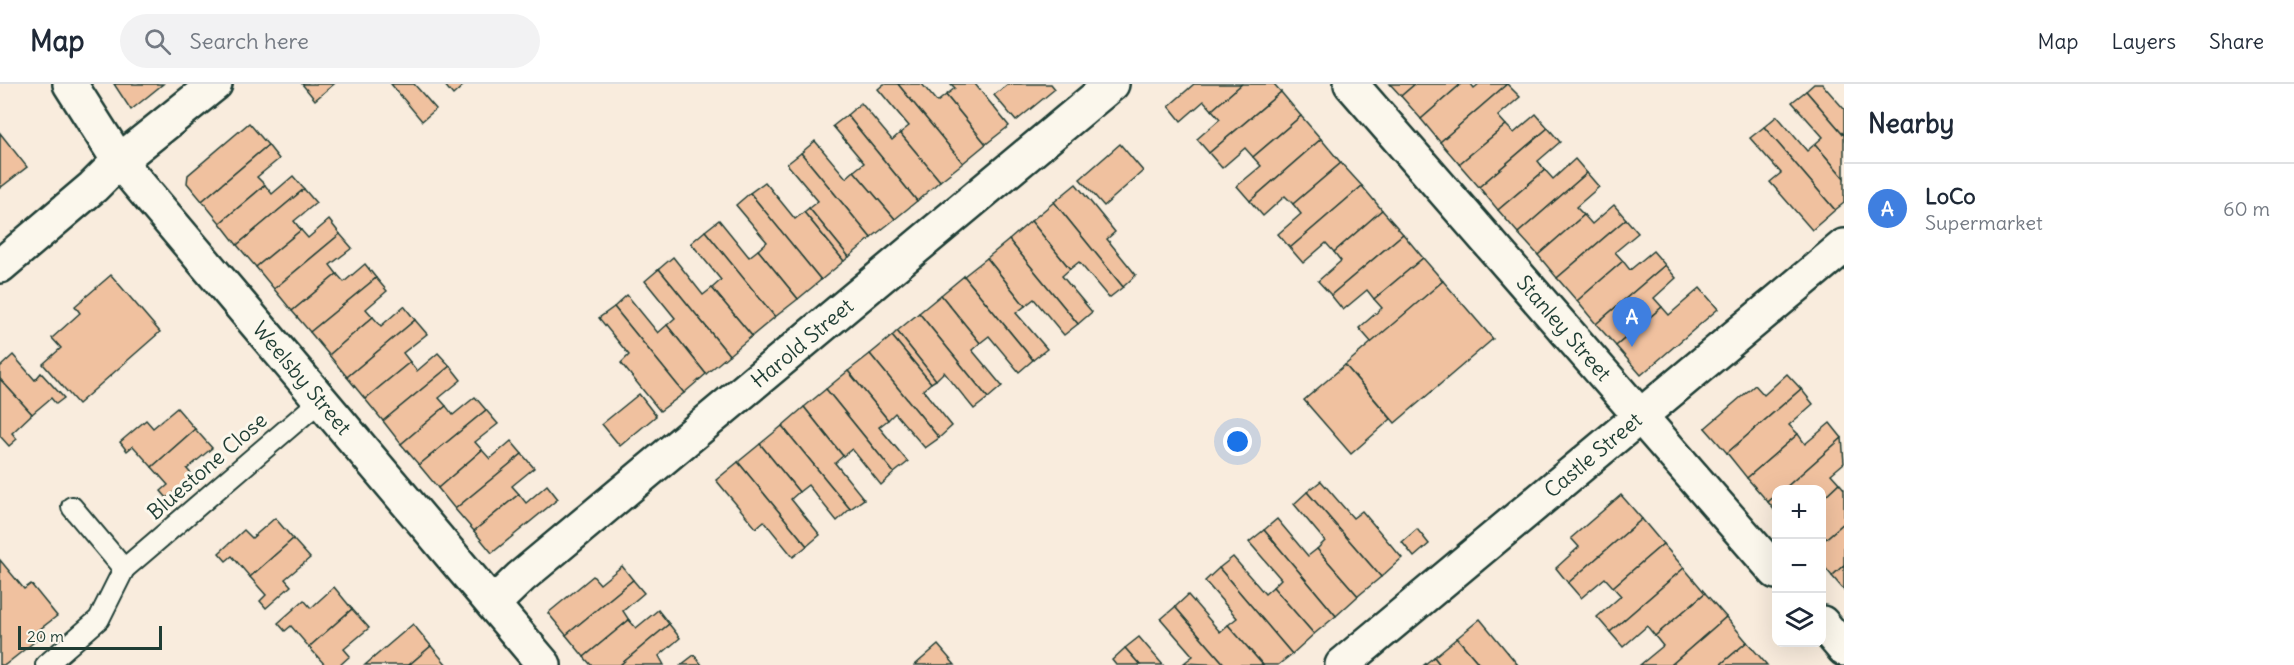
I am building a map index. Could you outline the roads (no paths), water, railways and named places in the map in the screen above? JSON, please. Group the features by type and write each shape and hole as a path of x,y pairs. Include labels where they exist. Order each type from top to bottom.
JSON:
{"street":[{"name":"Weelsby Street","path":"70,84 119,161 544,665"},
{"path":"0,266 93,187 119,161 215,84"},
{"name":"Harold Street","path":"493,604 521,577 1112,84"},
{"name":"Stanley Street","path":"1351,84 1772,567"},
{"name":"Castle Street","path":"1342,665 1844,246"},
{"path":"1826,629 1844,649"}],"lane":[{"name":"Bluestone Close","path":"46,665 99,619 124,569 321,400"},
{"path":"72,507 124,569"}],"place":[{"name":"LoCo","path":"1632,347"}]}
